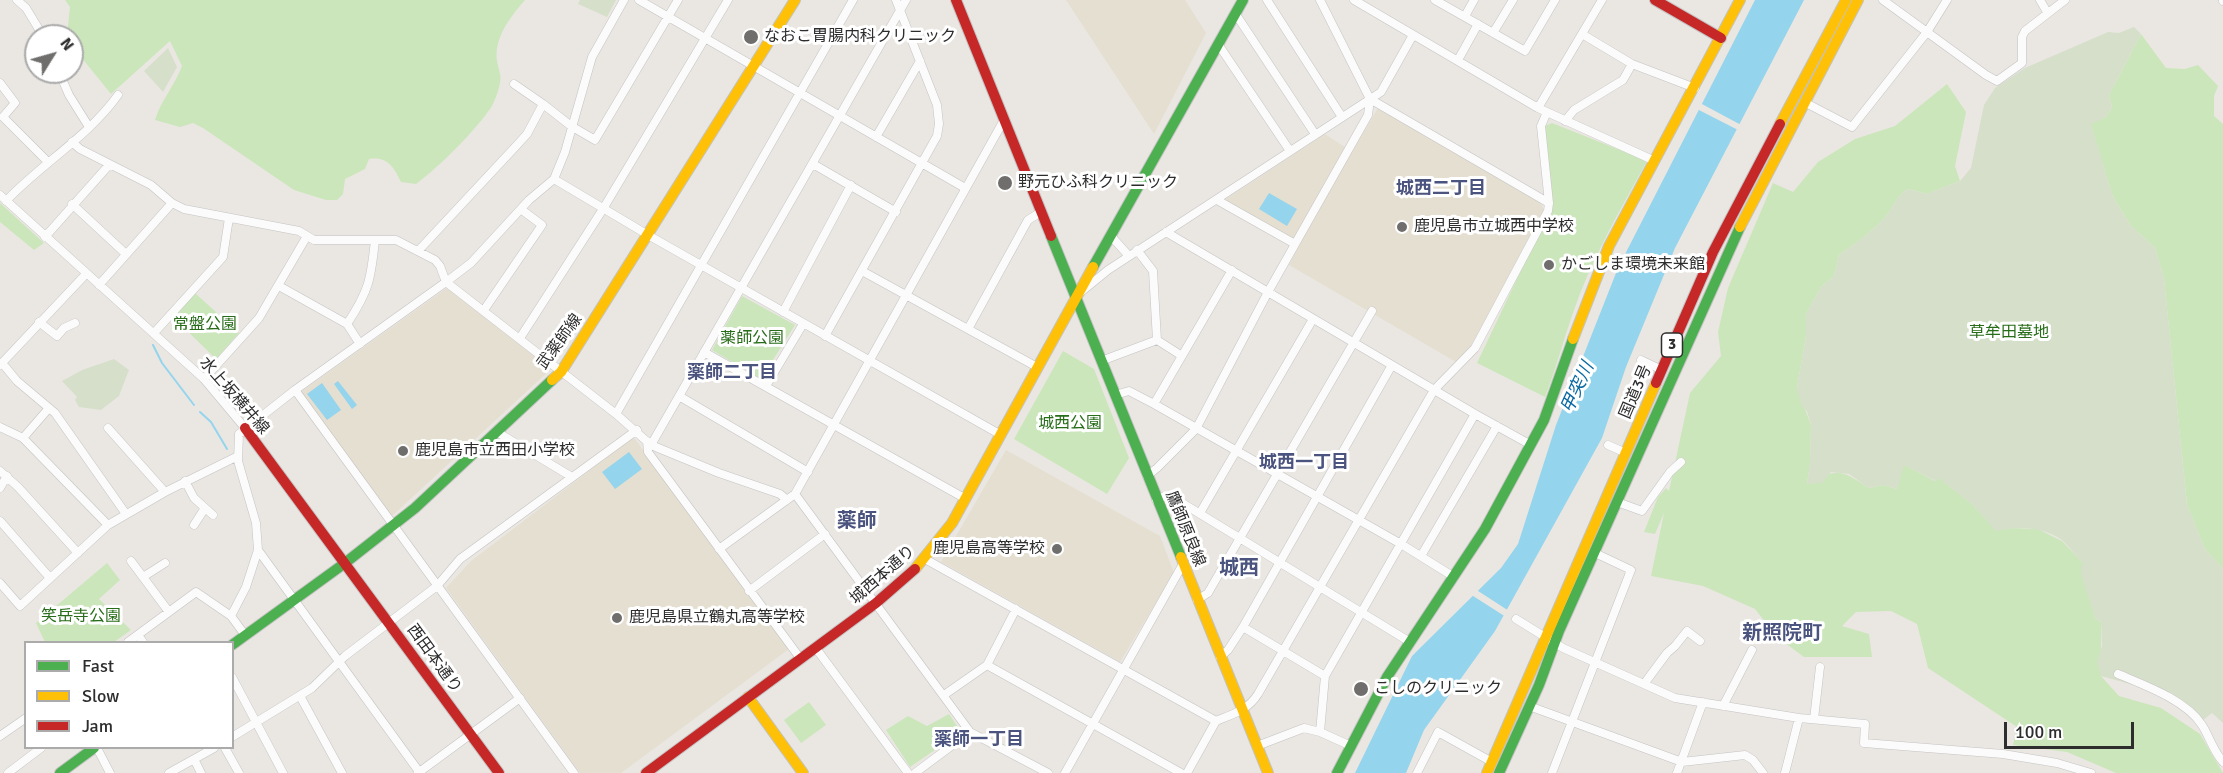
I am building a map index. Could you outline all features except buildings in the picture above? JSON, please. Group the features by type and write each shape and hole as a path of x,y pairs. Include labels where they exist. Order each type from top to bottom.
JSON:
{"main road":[{"name":"武薬師線","path":"234,643 393,526 436,490 561,372 795,0"},
{"name":"城西本通り","path":"646,773 876,603 926,559 966,499 1076,297 1243,0"},
{"path":"1655,0 1721,38"},
{"path":"1337,773 1388,677 1485,530 1532,445 1563,372 1580,316 1609,246 1740,0"},
{"name":"国道3号","path":"1499,773 1529,706 1550,640 1626,453 1713,252 1846,0"},
{"name":"国道3号","path":"1487,773 1550,640 1595,553 1724,258 1858,0"},
{"name":"鷹師原良線","path":"960,2 1156,500 1268,773"},
{"name":"水上坂横井線","path":"245,428 345,563"},
{"name":"西田本通り","path":"345,563 499,773"},
{"path":"748,697 802,773"},
{"path":"60,773 92,749"}],"street":[{"path":"17,0 26,8 36,24"},
{"path":"231,616 246,586 258,550 256,523 238,456 239,434 295,390 471,263 529,200 554,179 565,152 592,57 624,0"},
{"path":"639,0 965,188"},
{"path":"514,84 571,126 595,140 678,0"},
{"path":"520,338 603,208 728,0"},
{"path":"616,414 853,0"},
{"path":"825,336 923,165 937,136 939,115 937,105 896,0"},
{"path":"800,658 648,452 649,443 679,396 906,0"},
{"path":"1267,0 1342,117"},
{"path":"1320,0 1370,99 1549,203"},
{"path":"1354,0 1538,108 1655,160"},
{"path":"1435,0 1525,51 1555,0"},
{"path":"1465,16 1474,0"},
{"path":"1493,33 1513,0"},
{"path":"1538,108 1602,0"},
{"path":"1883,0 1997,81 2022,63 2022,37 2025,31 2065,0"},
{"path":"1803,102 1852,127 1927,32 1947,0"},
{"path":"2040,0 2047,12"},
{"path":"1235,13 1315,135"},
{"path":"1458,60 1478,24"},
{"path":"1582,34 1632,64 1695,88"},
{"path":"1076,297 1108,270 1137,250 1381,92 1413,35"},
{"path":"1218,44 1290,152"},
{"path":"876,137 920,61"},
{"path":"1565,121 1574,110 1623,80 1632,64"},
{"path":"0,83 15,103 3,117 48,162"},
{"path":"64,84 89,127"},
{"path":"3,198 107,111 118,95"},
{"path":"1147,476 1196,429 1294,244 1368,115 1370,99"},
{"path":"419,250 527,134 543,104"},
{"path":"1187,773 1216,720 1243,710 1253,703 1434,390 1475,348 1548,211 1541,126 1547,112"},
{"path":"719,549 795,494 832,424 1005,120"},
{"path":"72,142 109,165 151,185 172,203 191,211 299,231 314,240 396,240 419,250 435,260 446,282 484,309 637,430 649,443 719,473 780,494 787,500"},
{"path":"813,164 896,212"},
{"path":"45,237 109,165"},
{"path":"554,179 803,324 1001,435"},
{"path":"783,312 850,185"},
{"name":"水上坂横井線","path":"3,198 204,379 245,428"},
{"path":"1217,200 1294,244"},
{"path":"99,285 172,203"},
{"path":"72,204 126,254"},
{"path":"484,309 542,225 522,210"},
{"path":"968,329 1028,220 1041,212"},
{"path":"153,333 223,257 229,218"},
{"path":"1166,232 1475,414 1532,445"},
{"path":"204,379 259,318 307,236"},
{"path":"1111,236 1129,256"},
{"path":"347,324 360,305 371,279 375,240"},
{"path":"1137,250 1153,272 1157,340"},
{"path":"1154,404 1232,270"},
{"path":"862,271 1037,368"},
{"path":"86,273 1,364 49,408 126,514"},
{"path":"279,286 347,324 360,344"},
{"path":"1197,600 1208,593 1372,311"},
{"path":"1200,513 1313,319"},
{"path":"39,322 57,336 64,328 75,323"},
{"path":"766,386 803,324"},
{"path":"1157,340 1182,356"},
{"path":"1101,361 1157,340"},
{"path":"704,352 966,499"},
{"path":"1641,360 1662,370"},
{"path":"1220,657 1228,650 1243,627 1392,365"},
{"path":"295,390 574,773"},
{"path":"1115,395 1129,391 1154,404 1401,544 1454,577"},
{"path":"679,396 808,472"},
{"path":"23,438 49,408"},
{"path":"1320,732 1325,676 1475,414"},
{"path":"1421,556 1497,426"},
{"path":"0,427 23,438 108,525"},
{"path":"108,428 165,492"},
{"path":"234,736 312,688 338,662 437,586 460,559 637,430"},
{"path":"497,432 572,477"},
{"path":"1608,445 1626,453"},
{"path":"0,583 20,606 108,525 185,481 238,456"},
{"path":"1617,502 1642,511 1670,472 1681,462"},
{"path":"4,474 78,553"},
{"path":"0,488 4,474"},
{"path":"185,481 194,498 213,515"},
{"path":"795,494 970,732 1048,773"},
{"path":"1156,500 1165,496 1174,498 1410,642"},
{"path":"194,525 205,508"},
{"path":"0,520 50,578"},
{"path":"749,591 825,534"},
{"path":"258,550 419,773 520,698"},
{"path":"1551,773 1631,570 1595,553"},
{"path":"926,559 1216,720"},
{"path":"131,561 169,612"},
{"path":"143,577 165,563"},
{"path":"1065,773 1183,564"},
{"path":"129,641 196,592 231,616 245,635"},
{"path":"944,695 987,664 1016,609"},
{"path":"1516,619 1550,640 1675,698 1799,718 1865,724 1864,743 2003,754 2057,763 2091,773"},
{"path":"1243,627 1325,676"},
{"path":"1644,684 1687,631 1700,640"},
{"path":"138,635 142,641"},
{"path":"815,647 908,773"},
{"path":"1723,706 1752,650"},
{"path":"987,664 1181,773"},
{"path":"1814,719 1820,667"},
{"path":"2118,674 2152,688 2186,709 2202,725 2210,743 2223,762"},
{"path":"234,681 283,773"},
{"path":"300,696 342,773"},
{"path":"1677,773 1703,702"},
{"path":"1529,706 1682,762 1745,755 1754,760 1763,773"},
{"path":"1785,773 1799,718"},
{"path":"0,736 24,719"},
{"path":"1257,746 1304,728 1320,732 1352,746"},
{"path":"915,773 970,732"},
{"path":"1417,773 1438,732 1492,762"},
{"path":"8,773 38,749"},
{"path":"96,749 110,773"},
{"path":"226,749 238,773"},
{"path":"170,773 205,750"},
{"path":"194,759 201,773"}],"shaded area":[{"path":"1066,0 1185,0 1206,33 1154,134"},
{"name":"鹿児島市立城西中学校","path":"1378,108 1540,202 1544,210 1471,346 1456,362 1289,265 1300,244 1227,202 1226,199 1325,134 1352,152"},
{"name":"鹿児島市立西田小学校","path":"447,288 551,369 391,517 301,395 302,391"},
{"name":"鹿児島県立鶴丸高等学校","path":"631,439 635,439 789,649 621,773 580,773 446,588 471,561"},
{"name":"鹿児島高等学校","path":"1006,450 1160,536 1174,573 1120,662 941,562"}],"green space":[{"path":"65,0 525,0 509,20 498,44 497,61 500,80 493,103 456,149 416,184 401,182 393,167 385,161 369,159 365,169 345,179 343,194 337,200 326,200 294,190 193,123 180,127 155,120 182,66 170,41 111,94 84,61 84,24 68,24 70,7"},
{"path":"580,0 616,0 607,17 578,4"},
{"name":"草牟田墓地","path":"2134,27 2141,34 2109,95 2112,107 2106,117 2091,124 2113,197 2131,226 2155,248 2164,279 2187,505 2205,549 2223,569 2223,723 2212,713 2203,720 2170,695 2101,676 2097,662 2102,646 2101,622 2095,618 2081,574 2082,562 2065,542 2054,535 2030,528 1996,531 1972,504 1938,478 1936,481 1904,465 1897,489 1884,485 1869,488 1849,474 1831,472 1822,483 1807,484 1811,425 1807,411 1801,405 1797,387 1806,336 1806,314 1821,287 1834,276 1839,255 1876,226 1908,189 1927,194 1960,181 1971,168 1984,105 1995,88 2025,68 2108,32 2119,33"},
{"path":"2141,34 2166,68 2185,69 2198,65 2218,86 2214,96 2214,116 2223,124 2223,569 2205,549 2187,505 2164,279 2155,248 2131,226 2113,197 2090,123 2106,117 2112,107 2109,95"},
{"path":"168,48 177,67 163,92 144,71"},
{"path":"1947,84 1966,112 1955,166 1960,181 1927,194 1908,189 1904,192 1876,226 1839,255 1834,276 1821,287 1806,314 1806,336 1797,387 1811,425 1807,484 1825,475 1838,473 1845,474 1869,488 1884,485 1897,489 1903,464 1935,481 1938,477 1972,504 1996,530 2038,529 2062,541 2082,562 2095,618 2101,622 2101,676 2119,696 2161,708 2200,734 2223,773 2116,773 2067,752 2013,745 2017,727 1928,668 1917,624 1891,611 1856,612 1842,626 1869,634 1872,657 1804,657 1777,637 1755,609 1703,586 1651,576 1664,513 1655,534 1644,532 1658,497 1666,488 1669,491 1690,393 1721,356 1718,332 1728,288 1773,183 1793,192 1818,162 1855,139 1895,126"},
{"path":"1552,123 1645,160 1646,163 1588,274 1545,397 1477,363 1553,203 1545,126"},
{"path":"0,203 44,243 34,250 0,222"},
{"name":"常盤公園","path":"195,293 239,333 216,359 174,318"},
{"name":"薬師公園","path":"742,296 795,325 761,379 712,350"},
{"name":"城西公園","path":"1063,351 1094,369 1129,458 1107,494 1014,439"},
{"path":"114,359 129,370 119,396 101,410 79,407 75,400 77,397 62,381 82,370"},
{"name":"笑岳寺公園","path":"107,563 120,580 99,599 131,630 115,641 45,641 36,623"},
{"path":"809,702 826,725 801,743 784,720"},
{"path":"949,714 961,732 910,767 886,730 908,716 927,726"}],"water":[{"name":"甲突川","path":"1755,0 1804,0 1675,248 1626,367 1602,438 1495,631 1424,730 1406,773 1355,773 1412,656 1501,568 1518,544 1556,425 1618,268"},
{"path":"1269,193 1297,209 1287,226 1259,209"},
{"path":"338,381 357,405 352,409 334,384"},
{"path":"322,383 341,410 327,420 307,394"},
{"path":"629,452 642,469 615,489 602,472"}],"pier":[{"path":"1700,103 1743,126 1740,131 1697,109"},
{"path":"1475,589 1509,611 1506,617 1470,594"}],"waterway":[{"path":"153,345 162,363 194,405"},
{"path":"200,412 211,422 227,449"}],"traffic: fast":[{"path":"1093,267 1243,0"},
{"path":"1499,773 1539,685 1559,631 1740,227"},
{"path":"1051,236 1181,557"},
{"path":"1337,773 1387,677 1485,529 1544,420 1573,339"},
{"path":"234,644 345,563 415,508 552,380"},
{"path":"60,773 93,749"}],"traffic: slow":[{"path":"552,380 561,372 795,0"},
{"path":"1573,339 1609,246 1740,0"},
{"path":"1780,124 1846,0"},
{"path":"1740,227 1858,0"},
{"path":"915,569 952,523 1093,267"},
{"path":"1487,773 1656,383"},
{"path":"1181,557 1268,773"},
{"path":"748,697 803,773"}],"traffic: jam":[{"path":"956,0 1051,236"},
{"path":"1655,0 1721,38"},
{"path":"1656,383 1713,252 1780,124"},
{"path":"245,428 499,773"},
{"path":"646,773 876,603 915,569"}],"place":[{"name":"なおこ胃腸内科クリニック","path":"751,37"},
{"name":"野元ひふ科クリニック","path":"1005,183"},
{"name":"鹿児島市立城西中学校","path":"1402,227"},
{"name":"かごしま環境未来館","path":"1549,265"},
{"name":"鹿児島市立西田小学校","path":"403,451"},
{"name":"鹿児島高等学校","path":"1057,549"},
{"name":"鹿児島県立鶴丸高等学校","path":"617,618"},
{"name":"こしのクリニック","path":"1361,689"}],"district":[{"name":"城西二丁目","path":"1441,189"},
{"name":"薬師二丁目","path":"732,373"},
{"name":"城西一丁目","path":"1304,463"},
{"name":"薬師","path":"857,522"},
{"name":"城西","path":"1239,569"},
{"name":"新照院町","path":"1782,634"},
{"name":"薬師一丁目","path":"979,740"}]}
